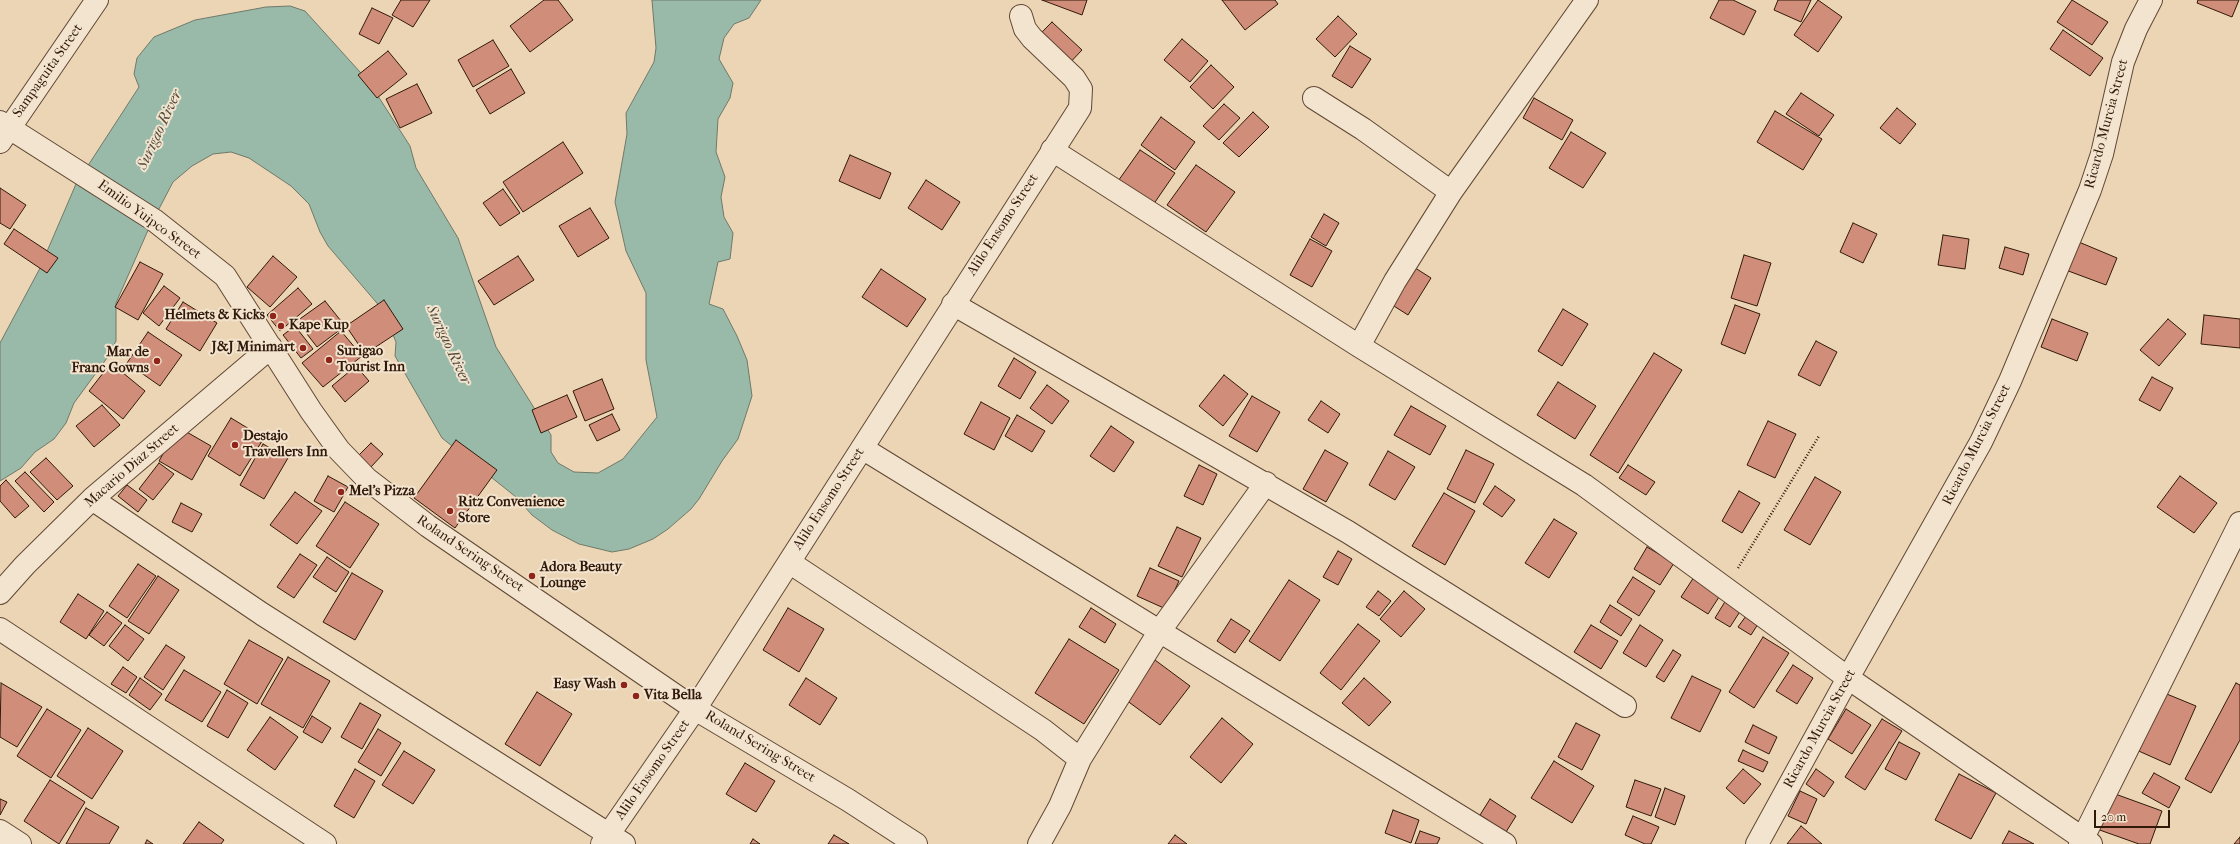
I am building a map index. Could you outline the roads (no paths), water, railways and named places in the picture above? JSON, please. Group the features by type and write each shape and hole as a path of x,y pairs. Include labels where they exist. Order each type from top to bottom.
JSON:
{"street":[{"name":"Sampaguita Street","path":"3,131 97,0"},
{"path":"1359,346 1395,281 1451,192 1586,0"},
{"name":"Ricardo Murcia Street","path":"1757,844 1848,678 1981,442 2010,381 2090,190 2102,154 2123,62 2136,28 2151,0"},
{"name":"Alilo Ensomo Street","path":"612,841 953,304 1080,108 1081,89 1074,78 1032,38 1025,29 1021,16"},
{"path":"1314,98 1363,129 1451,192"},
{"name":"Emilio Yuipco Street","path":"3,131 81,172 154,220 225,276 271,347"},
{"path":"1052,150 1359,346 1584,485 1848,678 2084,842 2240,523"},
{"path":"953,304 1266,483 1348,532 1625,706"},
{"name":"Macario Diaz Street","path":"0,593 25,565 92,499 271,347"},
{"name":"Roland Sering Street","path":"271,347 319,422 339,450 367,479 428,526 696,709 916,844"},
{"path":"862,448 1505,844"},
{"path":"1039,844 1060,806 1080,759 1159,632 1266,483"},
{"path":"92,499 262,614 612,841"},
{"path":"789,562 1043,730 1080,759"},
{"path":"0,629 325,844"},
{"path":"0,831 20,844"}],"water":[{"name":"Surigao River","path":"652,0 761,0 749,18 734,24 724,38 719,59 733,83 730,98 718,119 716,152 725,177 721,197 724,217 733,233 730,259 718,262 709,304 723,309 737,336 747,360 752,396 738,439 722,461 699,499 691,509 668,529 653,539 629,549 612,552 579,544 552,530 532,515 516,497 442,438 395,356 396,342 382,309 328,246 320,232 309,204 291,186 249,158 231,152 213,154 192,166 173,182 149,228 116,303 116,341 107,358 74,403 66,423 54,439 35,452 21,468 0,481 0,343 39,270 76,184 139,87 134,74 137,58 154,37 195,20 266,7 290,6 305,11 369,82 410,146 416,168 458,238 496,347 551,435 551,452 558,463 574,472 598,473 623,459 657,417 646,360 646,293 626,251 615,202 627,134 626,113 654,62 656,48"}],"place":[{"name":"Helmets & Kicks","path":"273,316"},
{"name":"Kape Kup","path":"281,326"},
{"name":"J&J Minimart","path":"303,348"},
{"name":"Surigao Tourist Inn","path":"329,360"},
{"name":"Mar de Franc Gowns","path":"157,361"},
{"name":"Destajo Travellers Inn","path":"235,445"},
{"name":"Mel's Pizza","path":"341,492"},
{"name":"Ritz Convenience Store","path":"450,511"},
{"name":"Adora Beauty Lounge","path":"532,576"},
{"name":"Easy Wash","path":"624,685"},
{"name":"Vita Bella","path":"636,696"}]}
